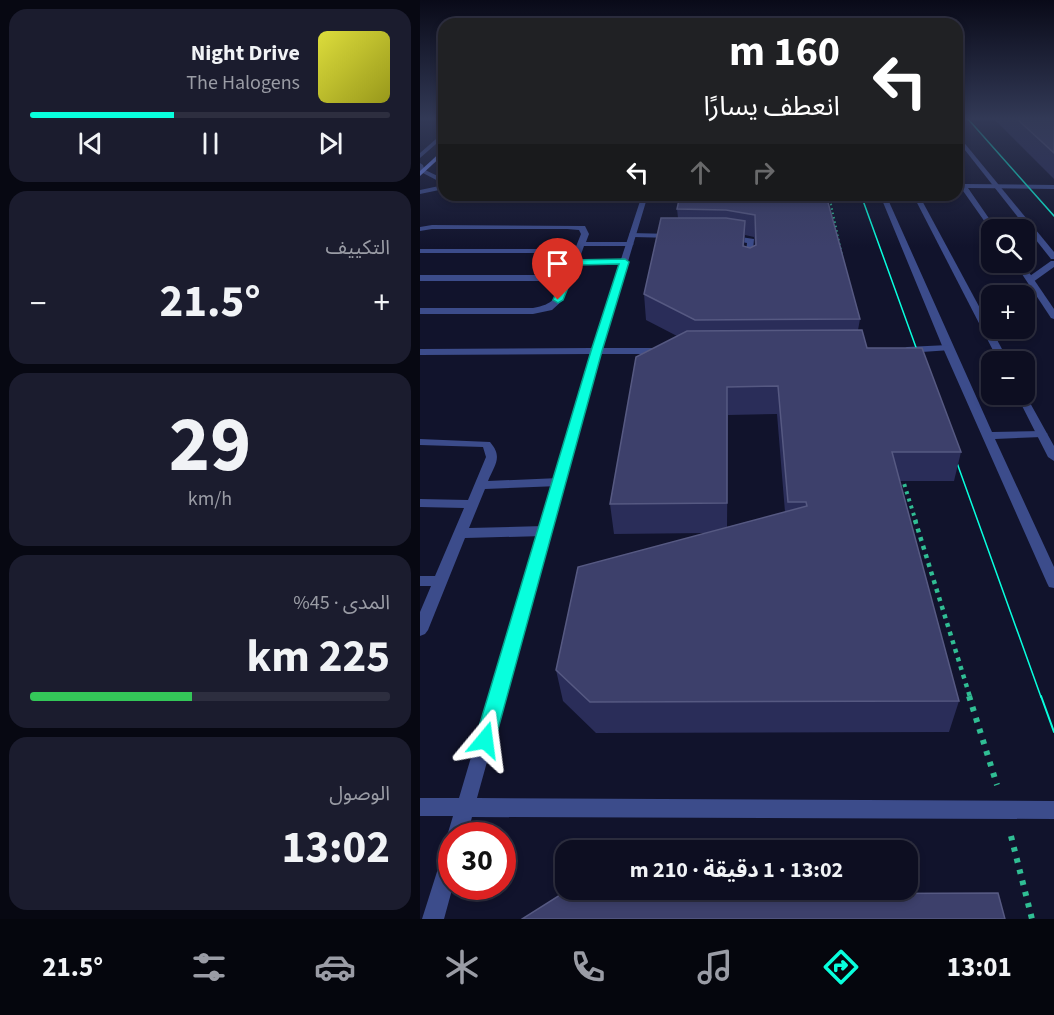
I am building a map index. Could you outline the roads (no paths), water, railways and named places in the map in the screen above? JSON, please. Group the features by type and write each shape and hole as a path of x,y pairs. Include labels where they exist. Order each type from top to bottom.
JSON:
{"street":[{"path":"977,162 1054,257"},
{"path":"421,170 438,179"},
{"path":"963,186 1054,187"},
{"path":"420,192 438,188"},
{"path":"963,190 986,219"},
{"path":"462,822 596,351 643,201"},
{"path":"886,201 948,348 1054,583"},
{"path":"919,201 998,351"},
{"path":"420,229 432,227 576,227 585,231 558,300 549,308 541,310 420,311"},
{"path":"420,251 579,247 679,236"},
{"path":"726,237 751,241 749,268"},
{"path":"574,262 625,262"},
{"path":"1030,280 1054,263"},
{"path":"1025,273 1054,316"},
{"path":"420,278 567,278"},
{"path":"895,350 948,348"},
{"path":"420,352 673,351"},
{"path":"1027,405 1054,457"},
{"path":"987,436 1042,434"},
{"path":"420,442 486,444 491,450 492,457 420,630"},
{"path":"481,485 559,482"},
{"path":"420,503 473,504"},
{"path":"461,533 544,531"},
{"path":"420,581 441,581"},
{"path":"420,807 466,805 554,808 1054,810"},
{"path":"433,919 439,900"}],"tram line":[{"path":"1006,162 1054,216"},
{"path":"863,201 922,364"},
{"path":"952,449 1041,697"},
{"path":"1041,696 1054,732"}]}
